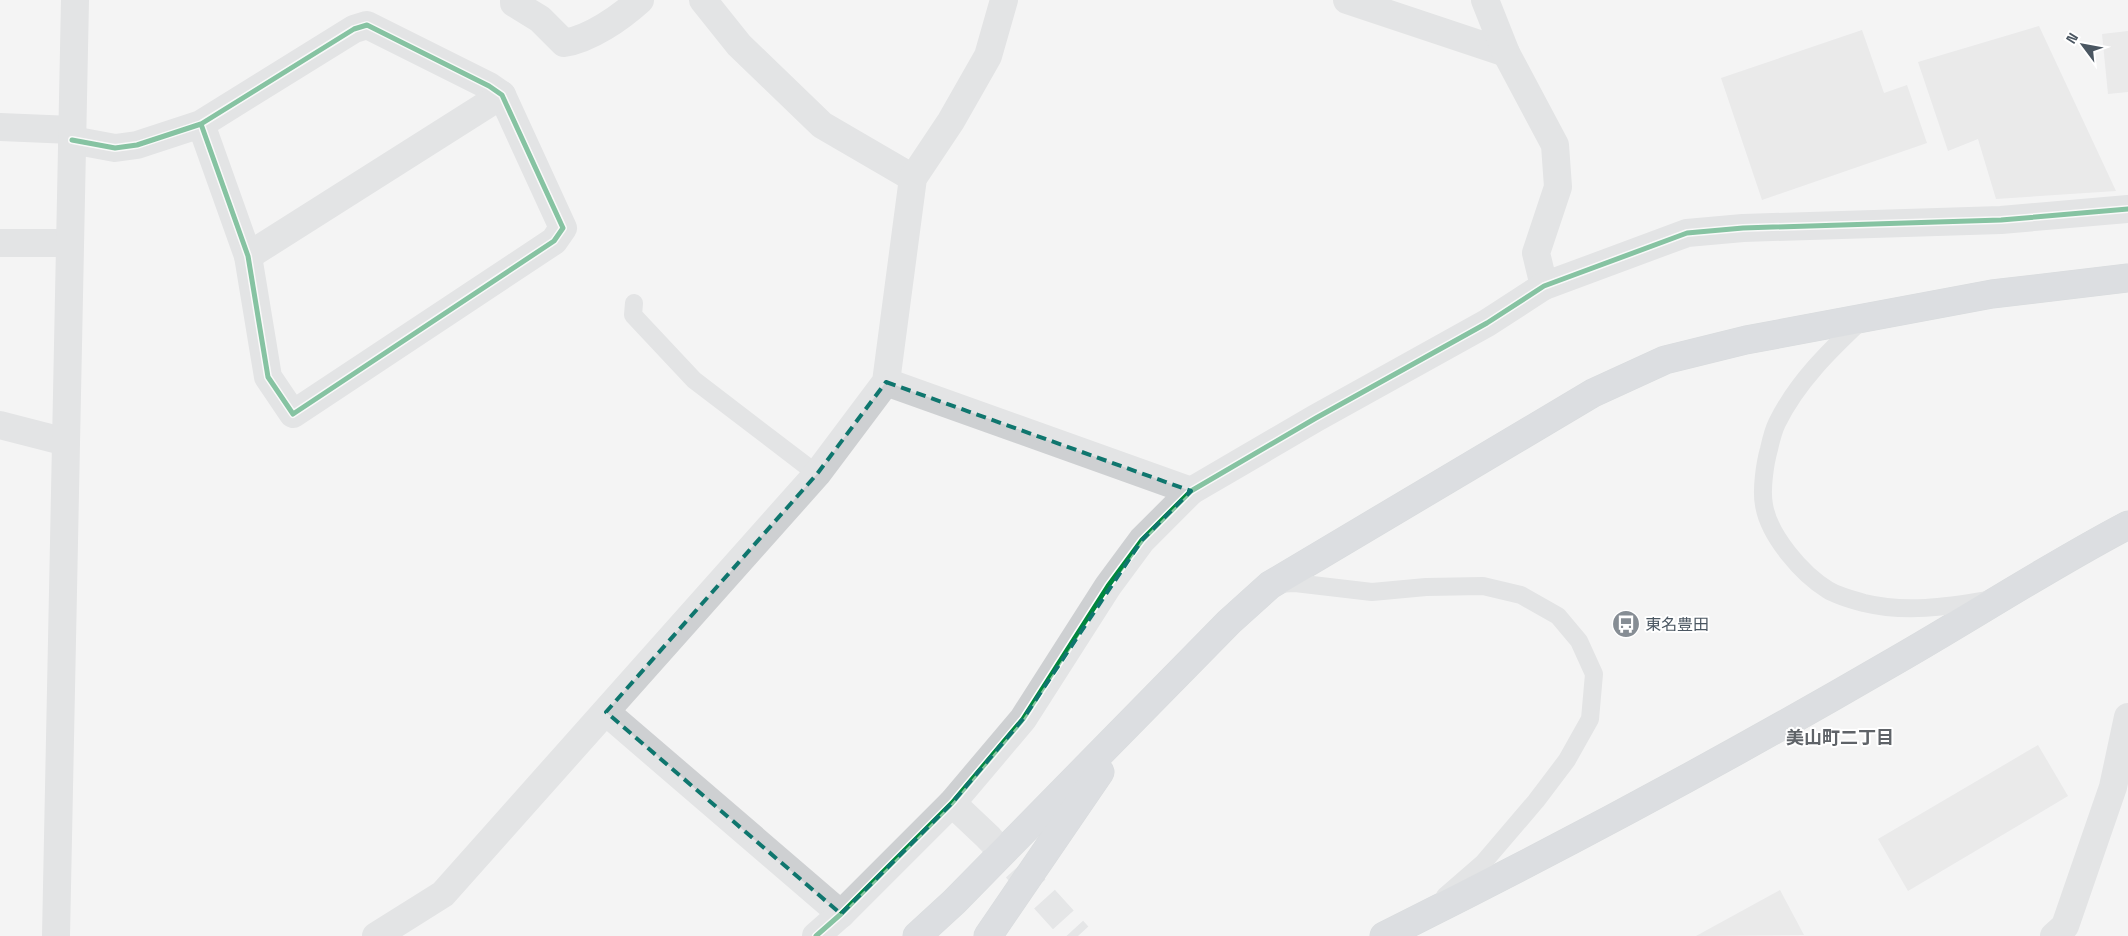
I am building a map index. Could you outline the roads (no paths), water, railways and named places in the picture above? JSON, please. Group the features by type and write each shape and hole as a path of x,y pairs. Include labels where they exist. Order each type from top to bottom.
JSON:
{"highway":[{"path":"918,936 954,902 1228,622 1270,585 1593,393 1665,360 1746,340 1992,294 2128,278"},
{"path":"1384,936 1681,782 1890,664 2071,555 2128,524"},
{"path":"988,936 1143,709"},
{"path":"1396,936 1420,918"}],"street":[{"path":"56,936 75,0"},
{"path":"514,0 514,3 540,19 564,43 573,42 621,18 640,0"},
{"path":"703,0 739,45 822,125 914,178"},
{"path":"376,936 443,894 817,474 886,382 914,178 952,121 988,56 1004,0"},
{"path":"1347,0 1506,53"},
{"path":"1485,0 1506,53 1555,145 1558,187 1536,254 1544,286"},
{"path":"0,127 72,135 115,148 137,144 201,124 354,29 367,25 489,86 502,95 563,228 554,241 293,414 268,377 248,256 201,124"},
{"path":"248,256 502,95"},
{"path":"816,936 841,914 952,803 1022,719 1108,586 1142,540 1190,491 1316,418 1487,323 1544,286 1687,233 1743,228 2001,220 2128,209"},
{"path":"0,243 70,243"},
{"path":"886,382 1190,491"},
{"path":"0,425 66,442"},
{"path":"606,712 841,914"},
{"path":"2054,936 2065,926 2120,786 2128,716"},
{"path":"952,803 988,837"}],"lane":[{"path":"634,303 633,315 694,380 817,474"},
{"path":"1863,318 1827,352 1794,393 1776,425 1766,462 1764,505 1777,538 1800,567 1829,591 1863,603 1907,609 1949,607 2000,598"},
{"path":"1270,585 1295,583 1372,592 1483,586 1521,594 1558,616 1579,641 1594,674 1590,719 1567,760 1536,801 1483,863 1420,918"}],"tunnel":[{"path":"988,837 1078,936"}],"place":[{"name":"東名豊田","path":"1626,624"}],"district":[{"name":"美山町二丁目","path":"1840,737"}]}
